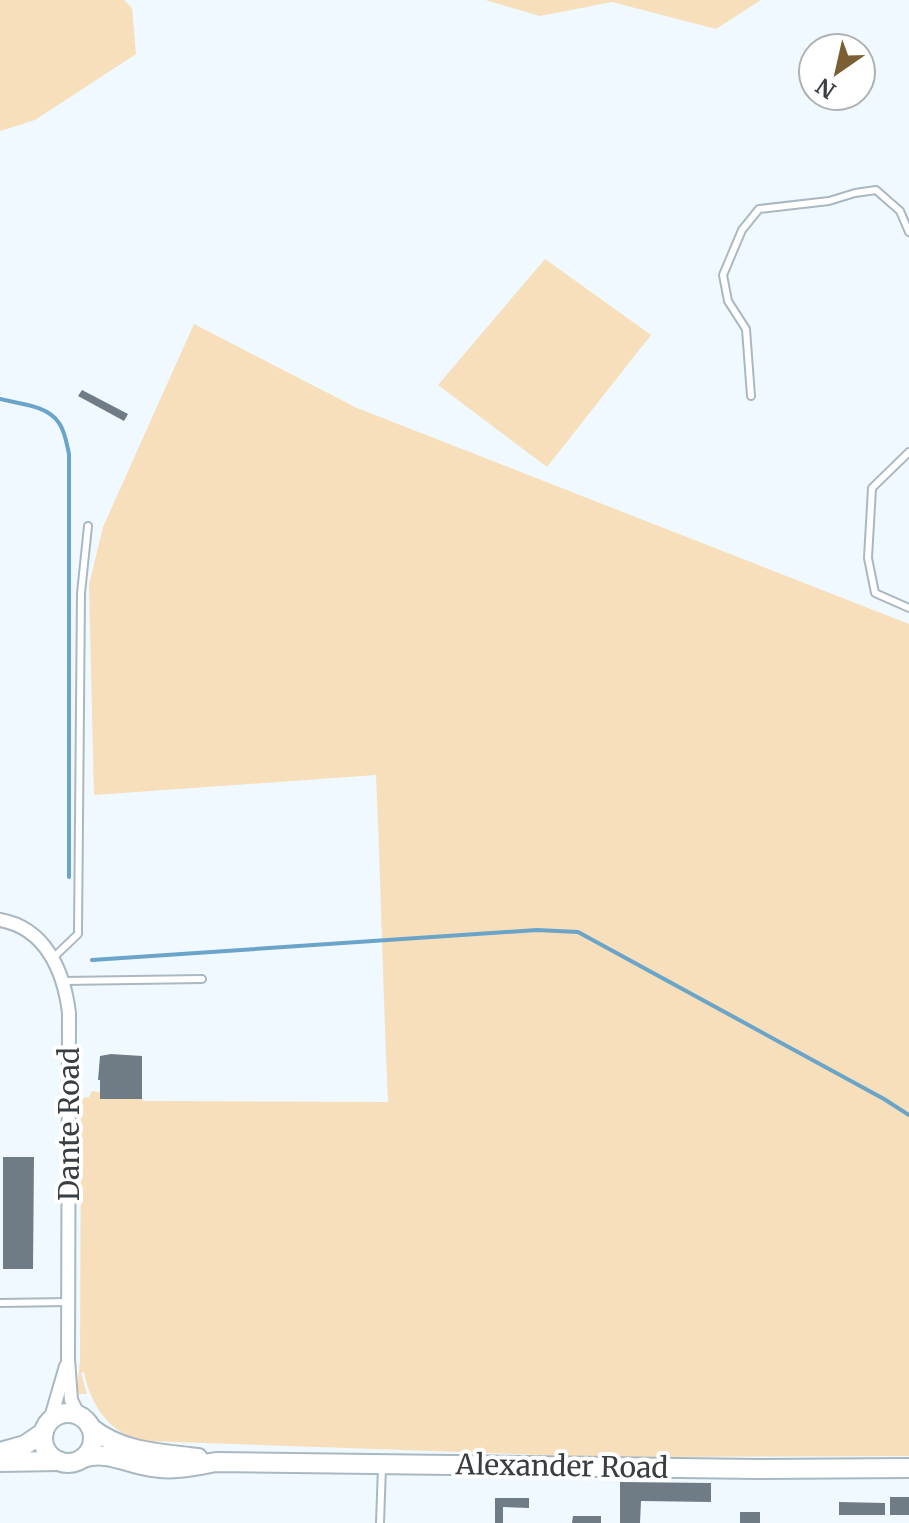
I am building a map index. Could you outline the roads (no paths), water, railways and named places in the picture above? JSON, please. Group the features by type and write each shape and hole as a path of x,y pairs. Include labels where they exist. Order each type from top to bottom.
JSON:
{"street":[{"name":"Dante Road","path":"0,920 23,929 53,958 64,981 69,1013 68,1359"},
{"path":"68,1359 71,1400 85,1422 92,1445 83,1458"},
{"path":"59,1461 46,1450 47,1426 68,1359"},
{"path":"0,1452 25,1445 63,1414 85,1422"},
{"name":"Alexander Road","path":"85,1422 113,1442 140,1451 216,1462 909,1468"},
{"name":"Alexander Road","path":"0,1462 75,1462 107,1454 136,1464 165,1469 216,1462"}],"lane":[{"path":"751,396 746,329 728,301 723,275 742,230 759,209 829,201 876,190 900,211 909,232"},
{"path":"909,452 872,488 868,558 875,593 909,608"},
{"path":"53,958 78,934 81,593 88,526"},
{"path":"64,981 202,979"},
{"path":"0,1303 68,1302"},
{"path":"380,1523 382,1464"}],"waterway":[{"path":"0,399 32,406 54,417 63,430 69,454 69,877"},
{"path":"92,960 537,930 578,932 909,1115"}]}
